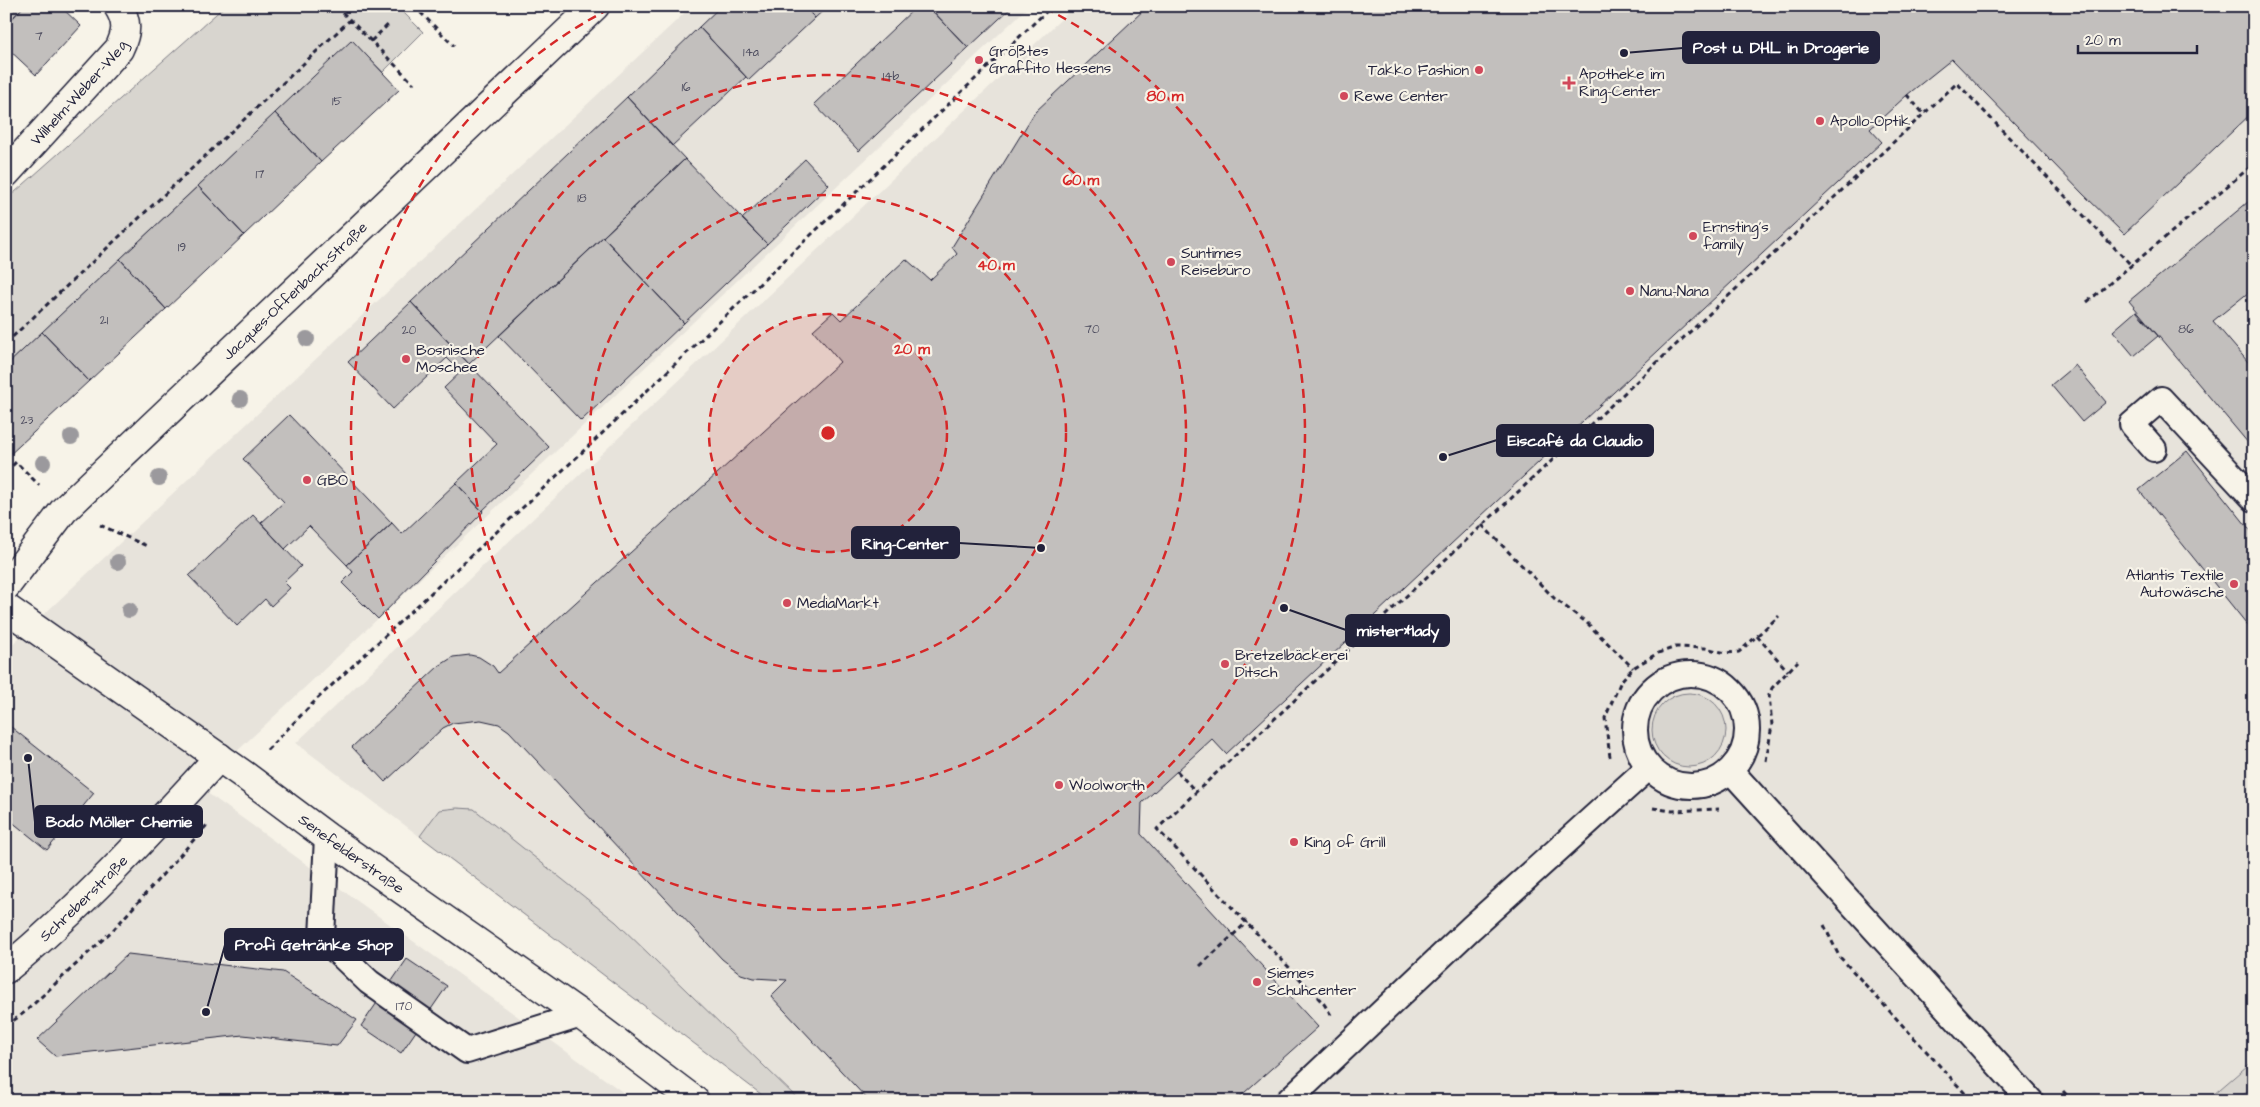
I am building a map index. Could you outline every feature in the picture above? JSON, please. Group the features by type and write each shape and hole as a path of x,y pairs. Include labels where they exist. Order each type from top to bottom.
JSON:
{"street":[{"name":"Wilhelm-Weber-Weg","path":"6,173 119,50 126,33 126,18 118,6"},
{"name":"Jacques-Offenbach-Straße","path":"6,586 64,510 595,6"},
{"name":"Senefelderstraße","path":"6,608 581,1015 695,1101"},
{"name":"Schreberstraße","path":"6,969 41,940 124,861 218,757"}],"lane":[{"path":"2154,450 2132,424 2161,399 2254,499"},
{"path":"1684,673 1698,674 1717,679 1732,690 1742,704 1748,735 1744,750 1731,771 1720,779 1700,786 1680,786 1662,779 1648,768 1638,749 1635,738 1635,724 1639,707 1649,692 1664,680 1684,673"},
{"path":"1288,1101 1471,928 1648,768"},
{"path":"1731,771 2031,1101"},
{"path":"327,837 322,937 369,982 467,1051 581,1015"}],"path":[{"path":"336,6 414,84"},
{"path":"414,6 454,46"},
{"path":"244,775 280,734 599,436 1052,6"},
{"path":"6,343 350,20"},
{"path":"371,41 389,24"},
{"path":"1333,1019 1324,1004 1158,829 1196,792 1956,82 2131,265"},
{"path":"1907,95 1924,113"},
{"path":"2088,302 2254,164"},
{"path":"1562,440 1567,446"},
{"path":"6,472 16,462 41,487"},
{"path":"1482,525 1556,599 1586,622 1633,668"},
{"path":"106,528 149,547"},
{"path":"1611,765 1605,718 1621,681 1633,668 1658,653 1676,646 1705,648 1726,653 1739,652 1779,616"},
{"path":"1757,636 1788,671"},
{"path":"1765,765 1770,748 1772,725 1769,695 1772,688 1798,661"},
{"path":"1176,771 1196,792"},
{"path":"1645,807 1672,811 1715,808 1727,810"},
{"path":"6,1026 25,1012 114,929 177,861 213,818"},
{"path":"1821,919 1844,962 1972,1101"},
{"path":"1200,966 1247,922"},
{"path":"2060,1088 2072,1101"}],"shaded area":[{"path":"225,6 397,6 423,32 383,72 352,41 6,366 6,200"},
{"path":"692,6 1029,6 199,787 635,1101 6,1101 6,650"},
{"path":"1075,6 2254,6 2254,1085 2235,1101 770,1101 296,743"},
{"path":"1689,693 1710,699 1720,709 1726,730 1720,751 1710,761 1689,767 1668,761 1658,751 1652,730 1658,709 1668,699"},
{"path":"474,809 616,922 800,1101 770,1101 420,836 439,810"},
{"path":"2254,1060 2254,1086 2235,1101 2206,1101"}],"building":[{"path":"6,6 23,7 6,25"},
{"path":"24,6 60,6 81,26 36,75 6,47 6,25"},
{"path":"721,6 804,6 815,18 749,80 699,27"},
{"path":"804,6 828,6 815,18"},
{"path":"917,6 928,6 968,48 859,151 814,104"},
{"path":"928,6 1013,6 968,48"},
{"path":"1148,6 2254,6 2254,111 2124,234 1952,59 1907,95 1870,129 1882,142 1226,754 1212,739 1142,803 1141,834 1318,1027 1235,1101 869,1101 771,996 787,980 754,978 741,974 722,959 509,731 499,724 481,720 453,723 443,728 385,782 352,747 439,666 453,657 470,655 479,657 493,666 498,673 840,362 813,330 833,312 841,320 906,259 930,280 957,254 952,247 1035,112"},
{"path":"699,27 746,77 672,146 627,97"},
{"path":"352,40 399,90 321,162 275,113"},
{"path":"627,97 685,159 469,364 411,302"},
{"path":"275,113 321,162 244,235 198,186"},
{"path":"685,159 767,244 684,323 603,237"},
{"path":"805,159 829,185 767,244 742,219"},
{"path":"198,186 244,235 166,309 120,259"},
{"path":"2254,197 2254,288 2213,321 2254,369 2254,450 2129,301"},
{"path":"603,237 684,323 581,421 499,336"},
{"path":"120,259 166,309 89,381 42,332"},
{"path":"411,302 469,364 461,372 447,358 393,409 348,362"},
{"path":"2136,311 2158,336 2134,356 2113,331"},
{"path":"42,332 89,381 6,458 6,366"},
{"path":"469,364 549,447 482,511 456,483 497,444 444,388"},
{"path":"2075,365 2106,402 2082,422 2051,385"},
{"name":"GBO","path":"289,415 392,523 347,565 309,526 285,549 261,523 284,502 243,459"},
{"name":"Atlantis Textile Autowäsche","path":"2187,451 2254,535 2254,633 2139,490"},
{"path":"456,483 483,512 378,619 342,583 353,572 347,565 392,523 402,534"},
{"path":"253,515 301,566 284,582 290,588 271,606 265,599 237,626 189,576"},
{"path":"6,723 94,793 47,850 6,817"},
{"path":"128,954 283,972 357,1020 337,1046 243,1035 55,1056 37,1040"},
{"path":"407,959 447,986 401,1053 361,1026"},
{"path":"149,1093 155,1101 138,1101"},
{"path":"320,1094 325,1101 312,1101"}],"place":[{"name":"Post u. DHL in Drogerie","path":"1624,53"},
{"name":"Größtes Graffito Hessens","path":"979,60"},
{"name":"Takko Fashion","path":"1479,70"},
{"name":"Apotheke im Ring-Center","path":"1569,83"},
{"name":"Rewe Center","path":"1344,96"},
{"name":"Apollo-Optik","path":"1820,121"},
{"name":"Ernsting's family","path":"1693,236"},
{"name":"Suntimes Reisebüro","path":"1171,262"},
{"name":"Nanu-Nana","path":"1630,291"},
{"name":"Bosnische Moschee","path":"406,359"},
{"name":"Eiscafé da Claudio","path":"1443,457"},
{"name":"GBO","path":"307,480"},
{"name":"Ring-Center","path":"1041,548"},
{"name":"Atlantis Textile Autowäsche","path":"2234,584"},
{"name":"MediaMarkt","path":"787,603"},
{"name":"mister*lady","path":"1284,608"},
{"name":"Bretzelbäckerei Ditsch","path":"1225,664"},
{"name":"Bodo Möller Chemie","path":"28,758"},
{"name":"Woolworth","path":"1059,785"},
{"name":"King of Grill","path":"1294,842"},
{"name":"Siemes Schuhcenter","path":"1257,982"},
{"name":"Profi Getränke Shop","path":"206,1012"}]}
